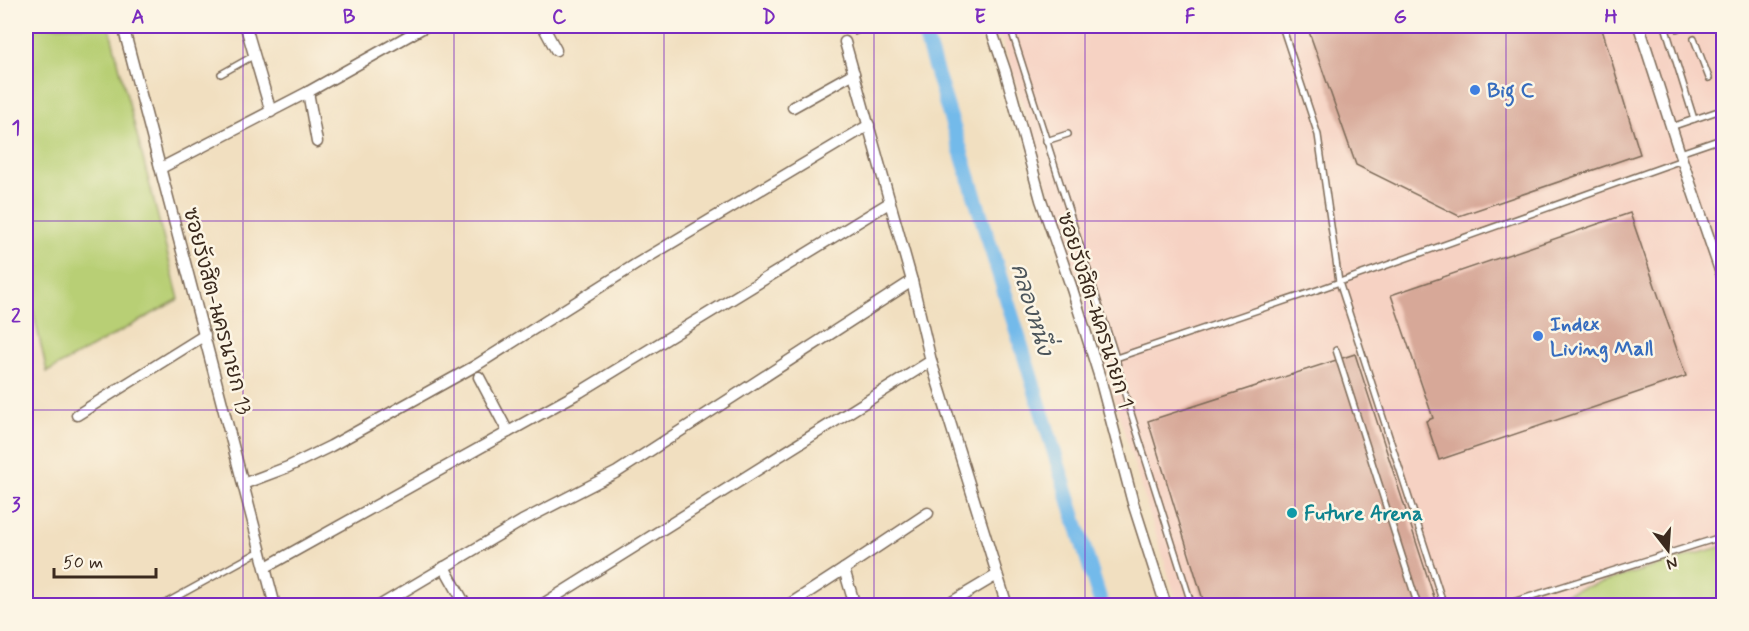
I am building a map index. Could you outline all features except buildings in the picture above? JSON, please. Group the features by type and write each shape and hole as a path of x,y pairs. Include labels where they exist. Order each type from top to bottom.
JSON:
{"street":[{"name":"ซอยรังสิต-นครนายก 13","path":"123,26 275,606"},
{"path":"161,168 271,112 426,26"},
{"path":"543,26 556,50"},
{"name":"ซอยรังสิต-นครนายก 1","path":"990,26 1005,70 1041,200 1100,378 1133,503 1166,606"},
{"path":"1639,26 1724,282"},
{"path":"246,27 271,112"},
{"path":"845,42 912,281 931,361 1006,606"},
{"path":"793,107 854,73"},
{"path":"308,92 317,142"},
{"path":"243,484 288,467 331,446 475,366 638,263 869,125"},
{"path":"266,567 590,386 890,203"},
{"path":"379,606 522,521 617,472 912,281"},
{"path":"77,415 205,335"},
{"path":"540,606 931,361"},
{"path":"479,377 508,432"},
{"path":"787,606 928,513"},
{"path":"444,567 466,606"},
{"path":"844,569 855,606"},
{"path":"945,606 997,574"}],"lane":[{"path":"1010,26 1192,606"},
{"path":"1282,26 1318,135 1339,282 1444,606"},
{"path":"1665,26 1694,119"},
{"path":"1694,39 1709,78"},
{"path":"221,74 253,56"},
{"path":"1671,127 1724,109"},
{"path":"1046,141 1068,134"},
{"path":"1116,358 1339,282 1681,157 1724,138"},
{"path":"1336,350 1419,606"},
{"path":"1500,606 1724,536"},
{"path":"160,606 262,550"}],"path":[{"path":"858,33 879,26"},
{"path":"1668,35 1697,26"}],"shaded area":[{"path":"998,26 1723,26 1723,605 1178,605"}],"green space":[{"path":"26,26 109,26 179,299 47,372 26,279"},
{"path":"1723,546 1723,605 1526,605"}],"waterway":[{"name":"คลองหนึ่ง","path":"922,26 1102,606"}],"place":[{"name":"Big C","path":"1475,90"},
{"name":"Index Living Mall","path":"1538,336"},
{"name":"Future Arena","path":"1292,513"}]}
